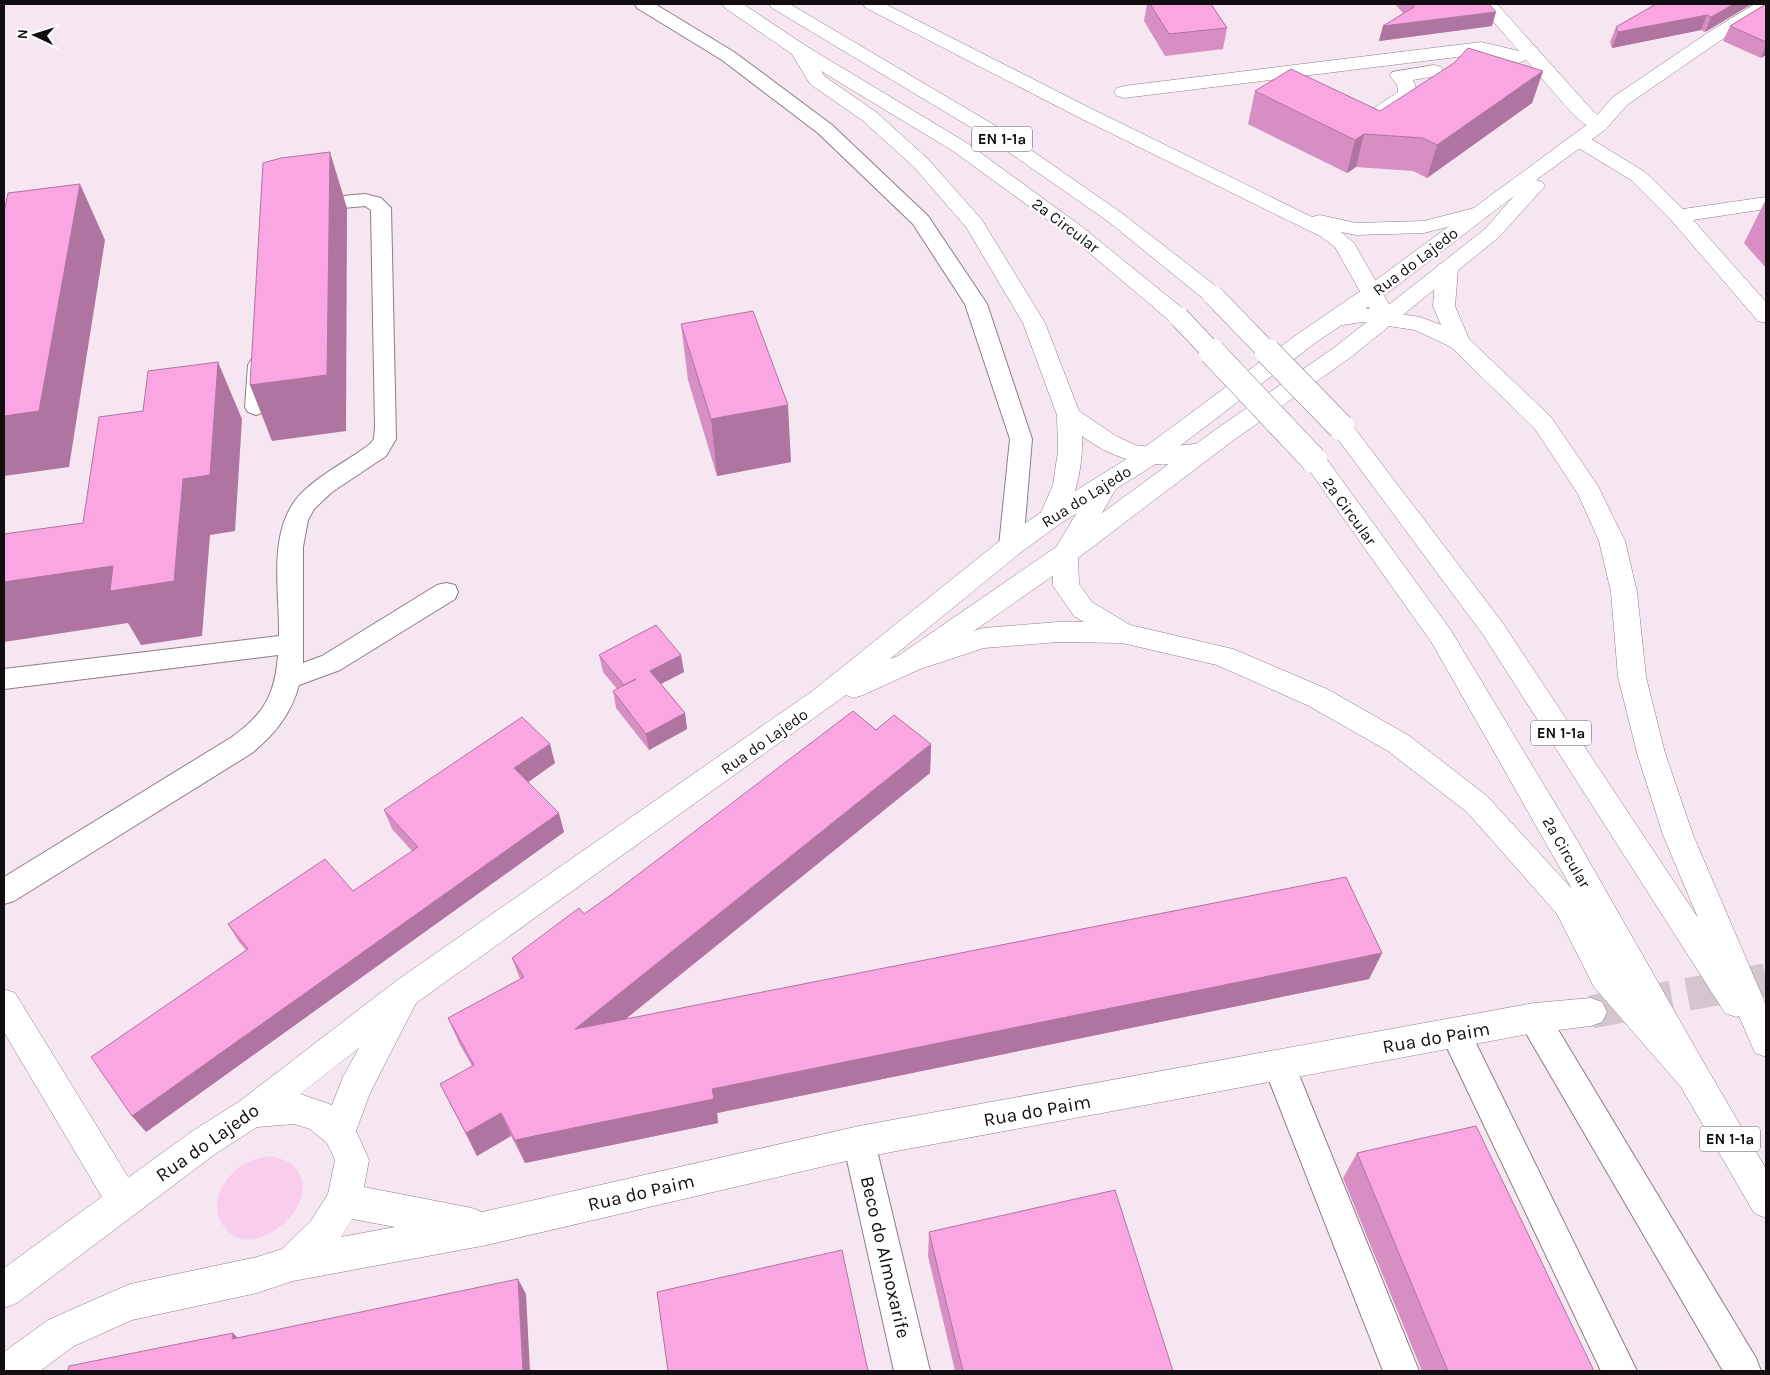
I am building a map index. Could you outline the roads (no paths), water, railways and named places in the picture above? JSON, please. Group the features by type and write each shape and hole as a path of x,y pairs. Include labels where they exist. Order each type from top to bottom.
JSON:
{"main road":[{"name":"2ª Circular","path":"731,4 799,50 960,147 1074,230 1179,317 1314,460 1441,636 1566,849 1693,1076 1766,1201"},
{"name":"2ª Circular","path":"778,4 994,133 1116,218 1212,295 1341,427 1493,629 1766,1050"},
{"path":"872,4 1327,232 1343,243 1386,318"},
{"path":"1487,4 1526,56 1585,114 1599,125"},
{"name":"Rua do Lajedo","path":"4,1290 204,1143 252,1112 408,991 822,700 1012,546 1052,516 1150,456 1373,293 1478,213 1599,125 1620,101 1656,75 1766,5"},
{"path":"1124,92 1481,48 1526,56"},
{"path":"799,50 816,80 869,116 921,163 975,224 1034,323 1069,415 1070,451 1065,485 1052,516"},
{"path":"1320,86 1526,56"},
{"path":"1358,118 1370,119 1402,99 1408,93 1406,84 1399,76"},
{"path":"908,663 1065,554 1203,451 1343,352 1492,233 1579,140 1638,176 1678,216 1766,316"},
{"path":"1678,216 1766,203"},
{"path":"1288,214 1356,229 1424,227 1478,213"},
{"path":"1447,269 1444,306 1459,342"},
{"path":"1336,319 1362,315 1420,324 1459,342 1543,423 1589,492 1612,541 1624,592 1632,677 1651,753 1678,835 1766,1042"},
{"path":"1069,415 1106,442 1126,451 1150,456 1203,451"},
{"path":"1108,482 1065,554 1066,586 1082,609 1122,633"},
{"path":"822,700 908,663 983,638 1058,632 1122,633 1223,656 1317,697 1398,743 1477,804 1568,905 1605,977 1693,1076"},
{"name":"Rua do Lajedo","path":"339,1132 355,1088 376,1046 408,991"},
{"path":"4,1003 124,1202"},
{"name":"Rua do Paim","path":"9,1371 61,1333 130,1302 257,1275 293,1263 487,1228 859,1142 1534,1018 1591,1012"},
{"path":"252,1112 294,1108 320,1116 339,1132 352,1160 344,1200 323,1233 293,1263"},
{"name":"Rua do Paim","path":"344,1200 487,1228"}],"lane":[{"path":"644,4 728,56 825,129 921,220 976,304 1021,439 1012,546"},
{"path":"4,892 242,745 261,730 275,713 285,695 291,644 291,534 300,512 313,496 378,450 384,439 386,426 381,208 374,202 365,200 291,207"},
{"path":"256,407 260,348"},
{"path":"288,679 331,663 446,592"},
{"path":"4,679 291,644"},
{"path":"1534,1018 1744,1371"},
{"path":"1455,1033 1619,1371"},
{"path":"1279,1065 1401,1371"},
{"name":"Beco do Almoxarife","path":"859,1142 912,1371"}],"tunnel":[{"path":"1591,1012 1766,980"}]}
